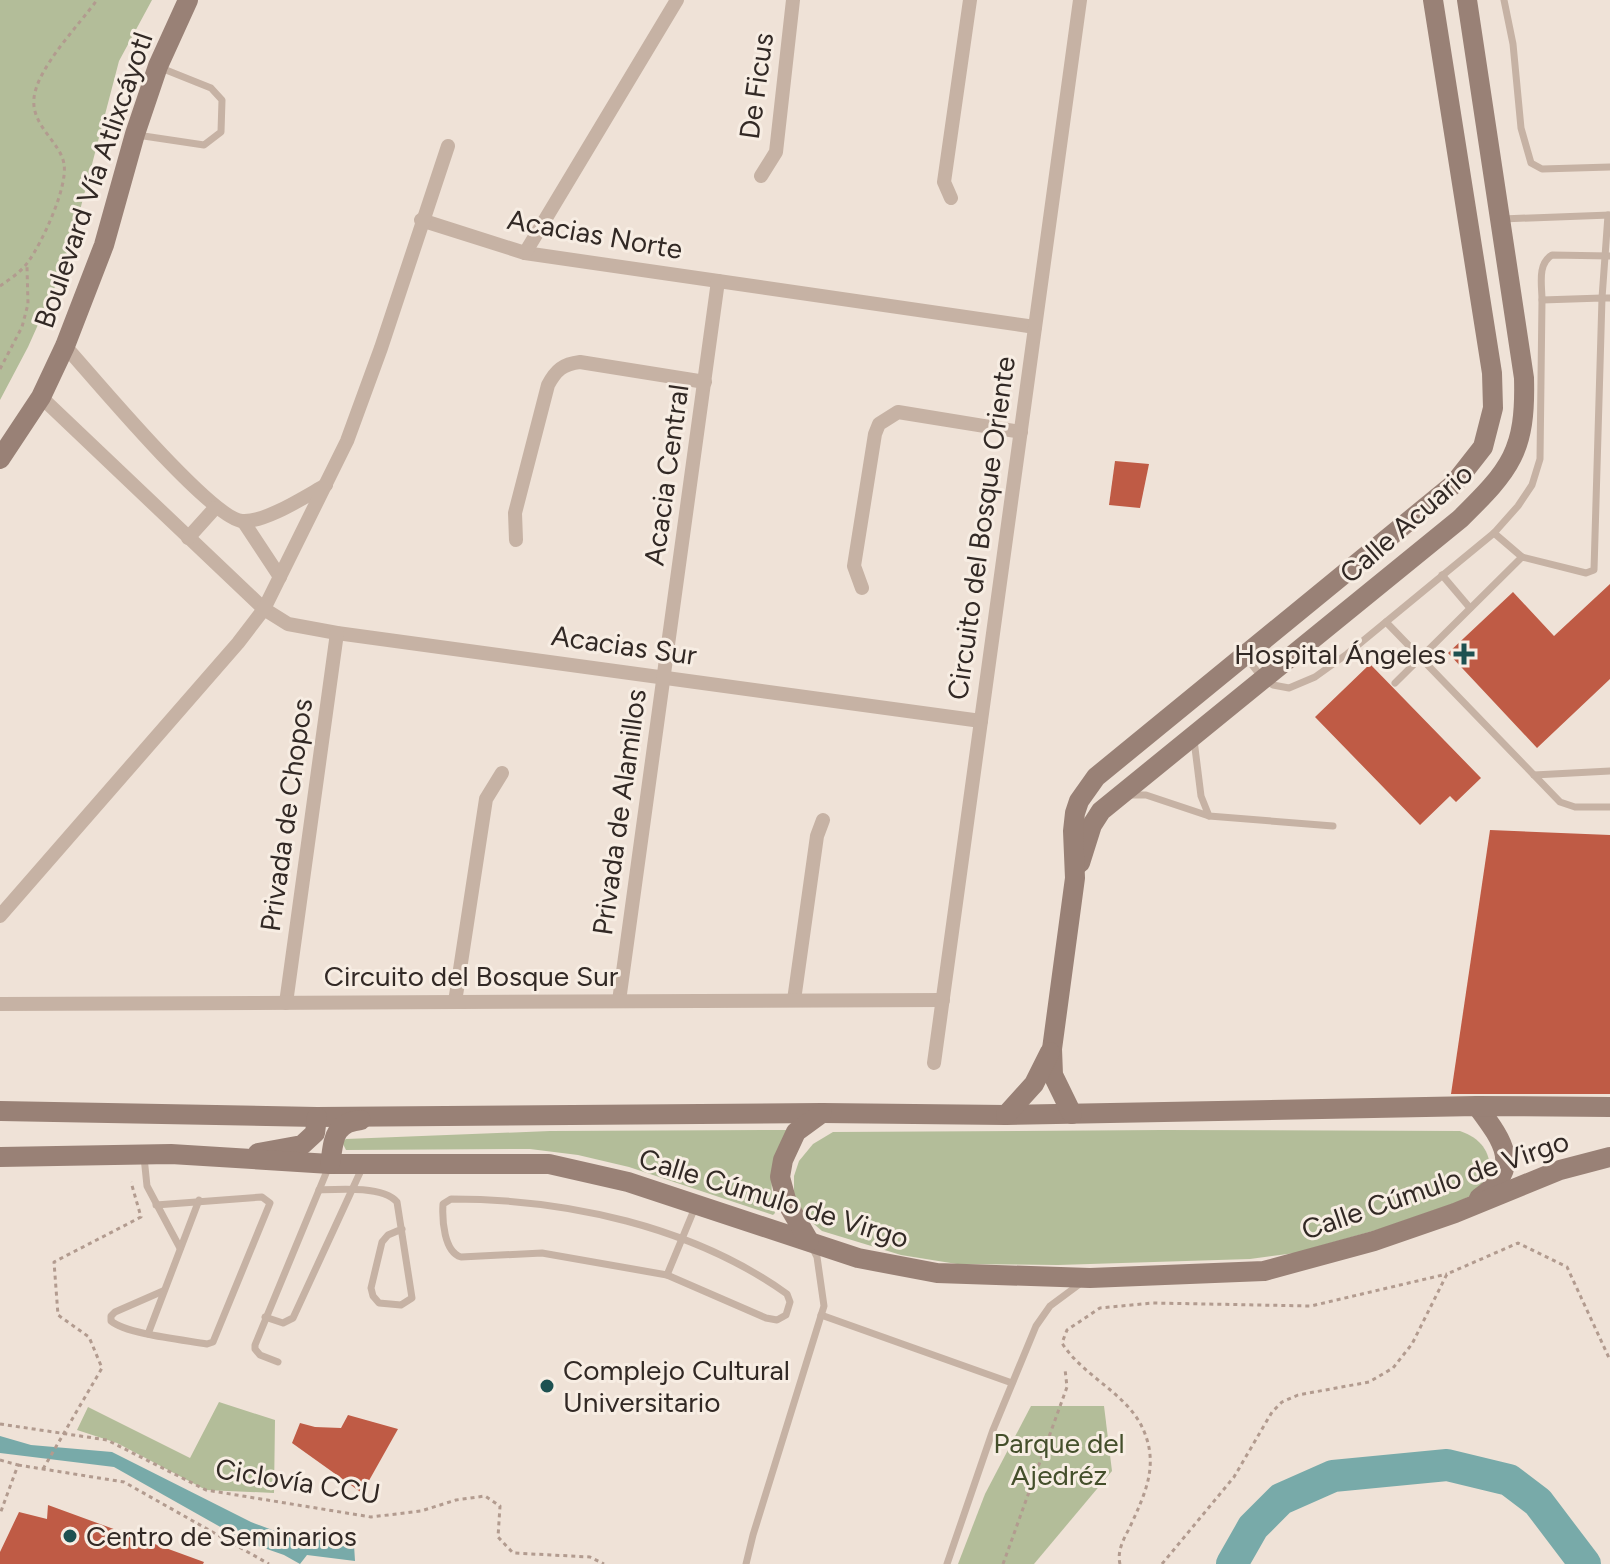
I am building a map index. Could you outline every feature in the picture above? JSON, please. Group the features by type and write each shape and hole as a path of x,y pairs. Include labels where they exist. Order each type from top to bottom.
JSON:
{"main road":[{"name":"Boulevard Vía Atlixcáyotl","path":"0,459 41,397 65,346 104,245 158,66 188,0"},
{"name":"Calle Acuario","path":"1072,1114 1053,1075 1052,1049 1075,878 1075,813 1087,788 1096,777 1454,484 1483,447 1493,408 1492,373 1433,0"},
{"name":"Calle Acuario","path":"1075,878 1096,819 1121,795 1460,519 1496,484 1517,449 1525,415 1524,378 1467,0"},
{"path":"1448,91 1480,84"},
{"name":"Calle Acuario","path":"1006,1115 1034,1084 1052,1049"},
{"path":"1455,1213 1490,1190 1503,1175 1507,1160 1502,1143 1477,1106"},
{"name":"Calle Cúmulo de Virgo","path":"0,1111 317,1117 420,1114 1006,1115 1477,1106 1610,1107"},
{"path":"809,1241 787,1203 780,1177 783,1160 796,1132 822,1113"},
{"path":"330,1164 335,1136 341,1126 349,1121 420,1114"},
{"path":"234,1158 302,1145 315,1133 317,1117"},
{"name":"Calle Cúmulo de Virgo","path":"0,1157 144,1155 330,1164 549,1164 628,1182 858,1258 937,1273 1090,1278 1264,1271 1374,1241 1455,1213 1560,1170 1610,1157"}],"street":[{"path":"525,253 677,0"},
{"name":"De Ficus","path":"761,176 776,152 793,0"},
{"path":"951,198 944,182 970,0"},
{"name":"Circuito del Bosque Oriente","path":"934,1063 1080,0"},
{"path":"0,916 238,643 264,609 358,415 448,146"},
{"name":"Acacias Norte","path":"421,220 525,253 1035,327"},
{"name":"Acacia Central","path":"664,677 718,281"},
{"path":"65,346 196,490 215,508 243,521 280,577"},
{"path":"516,540 515,513 548,385 554,373 566,364 580,362 705,382"},
{"name":"Acacias Sur","path":"41,397 264,609 288,624 981,721"},
{"path":"862,588 854,566 879,424 898,412 1021,432"},
{"path":"243,521 289,507 326,485"},
{"path":"188,538 215,508"},
{"name":"Privada de Chopos","path":"286,1003 337,633"},
{"name":"Privada de Alamillos","path":"619,1001 664,677"},
{"path":"455,1002 486,799 502,773"},
{"path":"794,1000 817,836 823,820"},
{"name":"Circuito del Bosque Sur","path":"0,1004 943,1000"}],"lane":[{"path":"1505,3 1513,44 1521,128 1528,157 1535,167 1610,167"},
{"path":"135,134 204,145 221,132 222,100 211,88 158,66"},
{"path":"1494,533 1522,557 1586,573 1591,573 1596,565 1609,215 1500,219"},
{"path":"1245,656 1263,679 1273,685 1289,688 1315,677 1494,533 1532,485 1540,459 1542,267 1545,259 1552,255 1608,256"},
{"path":"1542,300 1606,298"},
{"path":"1395,683 1522,557"},
{"path":"1442,575 1470,608"},
{"path":"1386,622 1560,802 1575,807 1610,807"},
{"path":"1193,736 1201,796 1209,816"},
{"path":"1534,775 1610,771"},
{"path":"1121,795 1146,795 1209,816 1333,826"},
{"path":"144,1155 146,1182 180,1248"},
{"path":"278,1362 260,1355 255,1349 265,1317 330,1164"},
{"path":"265,1317 287,1323 293,1318 364,1164"},
{"path":"319,1190 352,1189 393,1197 399,1209 402,1229 412,1298 401,1305 379,1303 371,1288 382,1242 388,1235 402,1229"},
{"path":"156,1205 262,1197 267,1199 269,1208 213,1342 207,1344 148,1334 116,1326 111,1321 111,1316 163,1291"},
{"path":"451,1199 494,1199 570,1207 609,1215 682,1240 774,1285 790,1298 786,1315 777,1320 766,1318 667,1275 542,1253 454,1255 449,1248 443,1204 451,1199"},
{"path":"148,1334 199,1200"},
{"path":"667,1275 696,1203"},
{"path":"746,1564 824,1306 817,1257 809,1241"},
{"path":"947,1564 993,1430 1036,1326 1050,1306 1090,1278"},
{"path":"821,1315 1012,1383"}],"path":[{"path":"0,286 26,265 38,247 63,185 64,163 38,121 33,102 36,87 97,0"},
{"path":"0,369 22,327 28,304 26,265"},
{"path":"43,1469 102,1368 89,1337 58,1315 54,1262 141,1217 131,1182"},
{"path":"1120,1564 1118,1558 1123,1541 1141,1504 1150,1475 1152,1455 1140,1423 1124,1402 1069,1354 1062,1343 1067,1330 1100,1308 1153,1303 1311,1306 1447,1274 1518,1243 1567,1267 1610,1360"},
{"path":"1162,1564 1234,1477 1272,1412 1282,1402 1298,1395 1369,1382 1393,1368 1412,1344 1447,1274"},
{"path":"1003,1564 1067,1387 1065,1369"},
{"name":"Ciclovía CCU","path":"0,1424 107,1440 206,1490 371,1517 421,1511 456,1500 485,1496 500,1506 498,1537 513,1553 590,1557 604,1564"},
{"path":"0,1460 124,1482 269,1564"},
{"path":"0,1514 18,1465"}],"green space":[{"path":"0,0 152,0 119,61 67,260 0,400"},
{"path":"786,1130 788,1133 773,1172 773,1215 629,1167 578,1155 530,1149 346,1150 342,1142 346,1139 550,1131"},
{"path":"1460,1131 1484,1147 1490,1175 1474,1194 1458,1202 1380,1229 1295,1253 1250,1259 1058,1265 957,1264 901,1255 822,1231 807,1218 794,1196 794,1176 799,1161 813,1144 833,1132"},
{"path":"219,1402 275,1420 274,1493 206,1490 117,1443 77,1430 88,1407 190,1458"},
{"name":"Parque del Ajedréz","path":"1031,1406 1104,1406 1112,1471 1034,1564 958,1564 985,1494"}],"water":[{"path":"0,1436 31,1445 112,1452 251,1522 283,1534 354,1545 355,1561 307,1555 300,1564 247,1542 114,1467 0,1453"}],"building":[{"path":"1115,461 1149,464 1140,508 1109,505"},
{"path":"1610,584 1610,679 1537,748 1448,653 1513,592 1554,636"},
{"path":"1370,664 1481,778 1456,802 1450,796 1420,825 1315,717"},
{"path":"1490,830 1610,835 1610,1094 1451,1094"},
{"path":"348,1415 398,1429 362,1493 292,1443 300,1423 341,1428"},
{"name":"Centro de Seminarios","path":"48,1505 204,1562 0,1564 0,1552 19,1512 47,1519"}],"waterway":[{"path":"1232,1564 1253,1527 1281,1499 1333,1476 1447,1465 1509,1480 1538,1502 1585,1564"}],"place":[{"name":"Hospital Ángeles","path":"1464,654"},
{"name":"Complejo Cultural Universitario","path":"547,1386"},
{"name":"Centro de Seminarios","path":"70,1536"}]}
